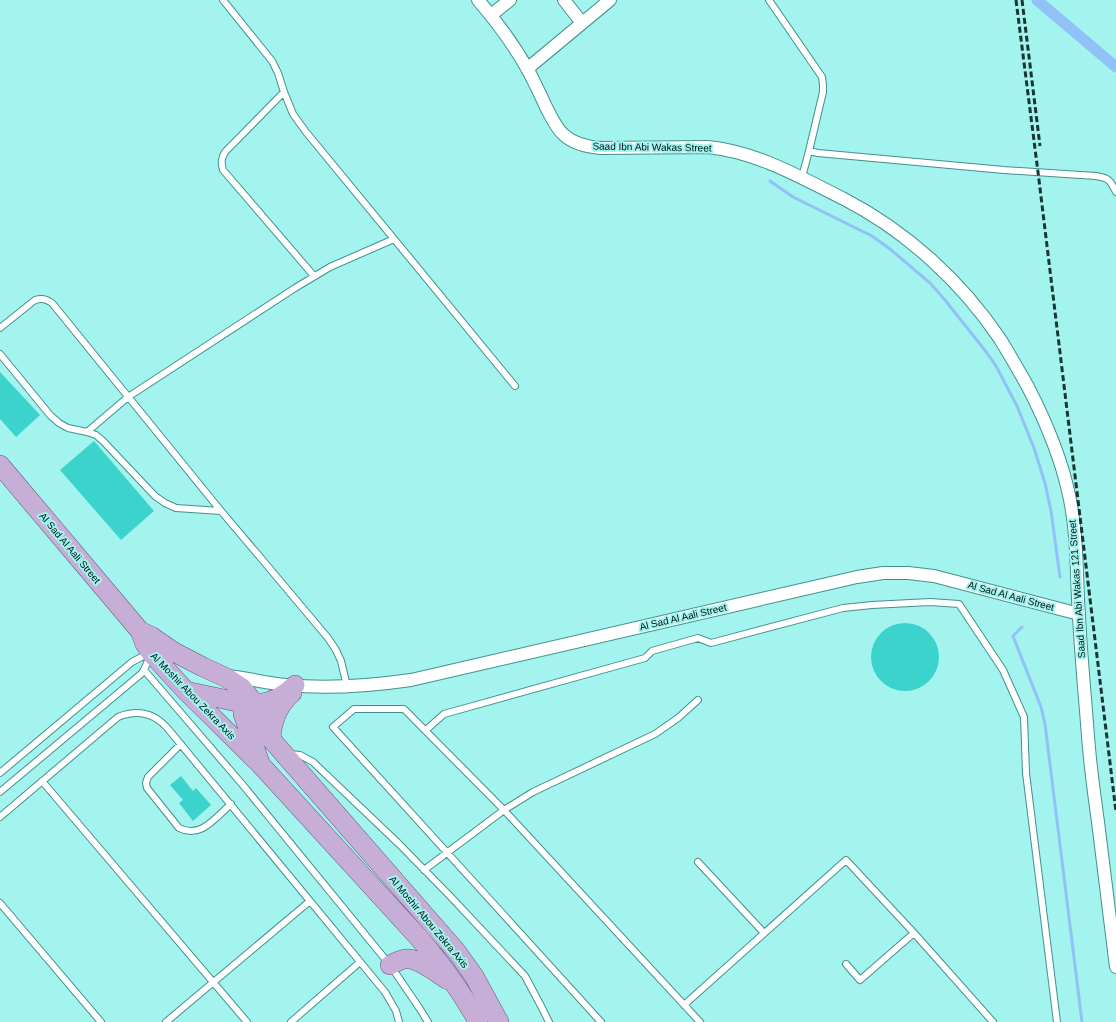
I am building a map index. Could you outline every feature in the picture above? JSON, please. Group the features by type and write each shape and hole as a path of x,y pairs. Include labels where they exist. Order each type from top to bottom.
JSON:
{"main road":[{"name":"Al Sad Al Aali Street","path":"0,465 140,631"},
{"name":"Al Moshir Abou Zekra Axis","path":"140,631 147,661 186,691 260,764 420,939 456,986 478,1022"},
{"name":"Al Moshir Abou Zekra Axis","path":"140,631 151,636 174,652 235,683 248,701 271,739 284,755 456,951 474,976 499,1022"},
{"path":"186,691 261,704 276,699 289,691 294,685"},
{"path":"271,739 273,723 280,706 292,692 294,685"},
{"path":"248,701 243,714 260,764"},
{"path":"390,965 405,959 412,959 423,964 456,986"}],"street":[{"name":"Saad Ibn Abi Wakas Street","path":"478,0 507,37 527,69 555,124 564,134 575,142 587,147 601,148 708,147 724,149 756,158 802,178"},
{"path":"491,15 510,0"},
{"path":"564,0 582,23"},
{"path":"527,69 582,23 597,4 610,0"},
{"name":"Saad Ibn Abi Wakas 121 Street","path":"802,178 854,204 901,235 924,253 964,293 999,338 1014,362 1039,408 1054,444 1064,474 1074,520 1088,747 1116,967"},
{"name":"Al Sad Al Aali Street","path":"219,675 294,685 347,686 411,680 857,576 882,573 908,573 934,576 1079,614"}],"lane":[{"path":"223,0 272,61 293,114 306,132 515,386"},
{"path":"769,0 822,77 824,84 802,178"},
{"path":"284,92 225,152 221,163 223,170 314,276"},
{"path":"809,151 997,169 1096,176 1106,178 1112,183 1116,192"},
{"path":"87,432 128,397 314,276 330,267 394,239"},
{"path":"0,328 35,300 46,299 52,303 221,511 328,638 341,661 347,686"},
{"path":"0,354 50,415 59,423 68,428 96,435 155,496 176,508 221,511"},
{"path":"426,730 444,714 645,658 652,651 698,638 711,644 843,608 930,602 959,604 1003,670 1024,717 1026,773 1057,1022"},
{"path":"0,773 132,662 147,661"},
{"path":"0,792 141,674 147,661"},
{"path":"147,661 242,784 390,965 420,1009 426,1022"},
{"path":"424,870 504,810 533,792 655,734 678,718 698,700"},
{"path":"601,1022 333,727 354,709 404,709 504,810 700,1022"},
{"path":"0,817 118,717 127,713 137,713 147,714 157,718 164,724 231,804 385,992 396,1011 399,1022"},
{"path":"181,744 148,777 146,783 147,788 179,828 186,832 196,832 205,828 231,804"},
{"path":"284,755 300,755 313,762 450,896 525,976 549,1022"},
{"path":"42,781 247,1022"},
{"path":"684,1005 846,860 994,1022"},
{"path":"698,862 764,933"},
{"path":"166,1022 310,901"},
{"path":"0,903 101,1022"},
{"path":"846,964 860,980 914,933"},
{"path":"291,1022 360,962"}],"building":[{"path":"0,372 40,415 16,437 0,419"},
{"path":"94,441 154,511 121,540 60,470"},
{"path":"905,623 918,626 929,633 936,644 939,657 936,670 929,681 918,688 905,691 892,688 881,681 874,670 871,657 874,644 881,633 892,626"},
{"path":"181,776 193,791 196,788 211,805 193,821 179,803 183,800 170,785"}],"waterway":[{"path":"1037,0 1116,67"},
{"path":"770,181 793,197 872,236 890,249 930,283 987,353 996,366 1017,406 1034,448 1045,483 1051,511 1060,577"},
{"path":"1022,627 1013,636 1041,707 1045,724 1082,1022"}],"railway":[{"path":"1016,0 1116,812"},
{"path":"1022,0 1040,146"}]}
